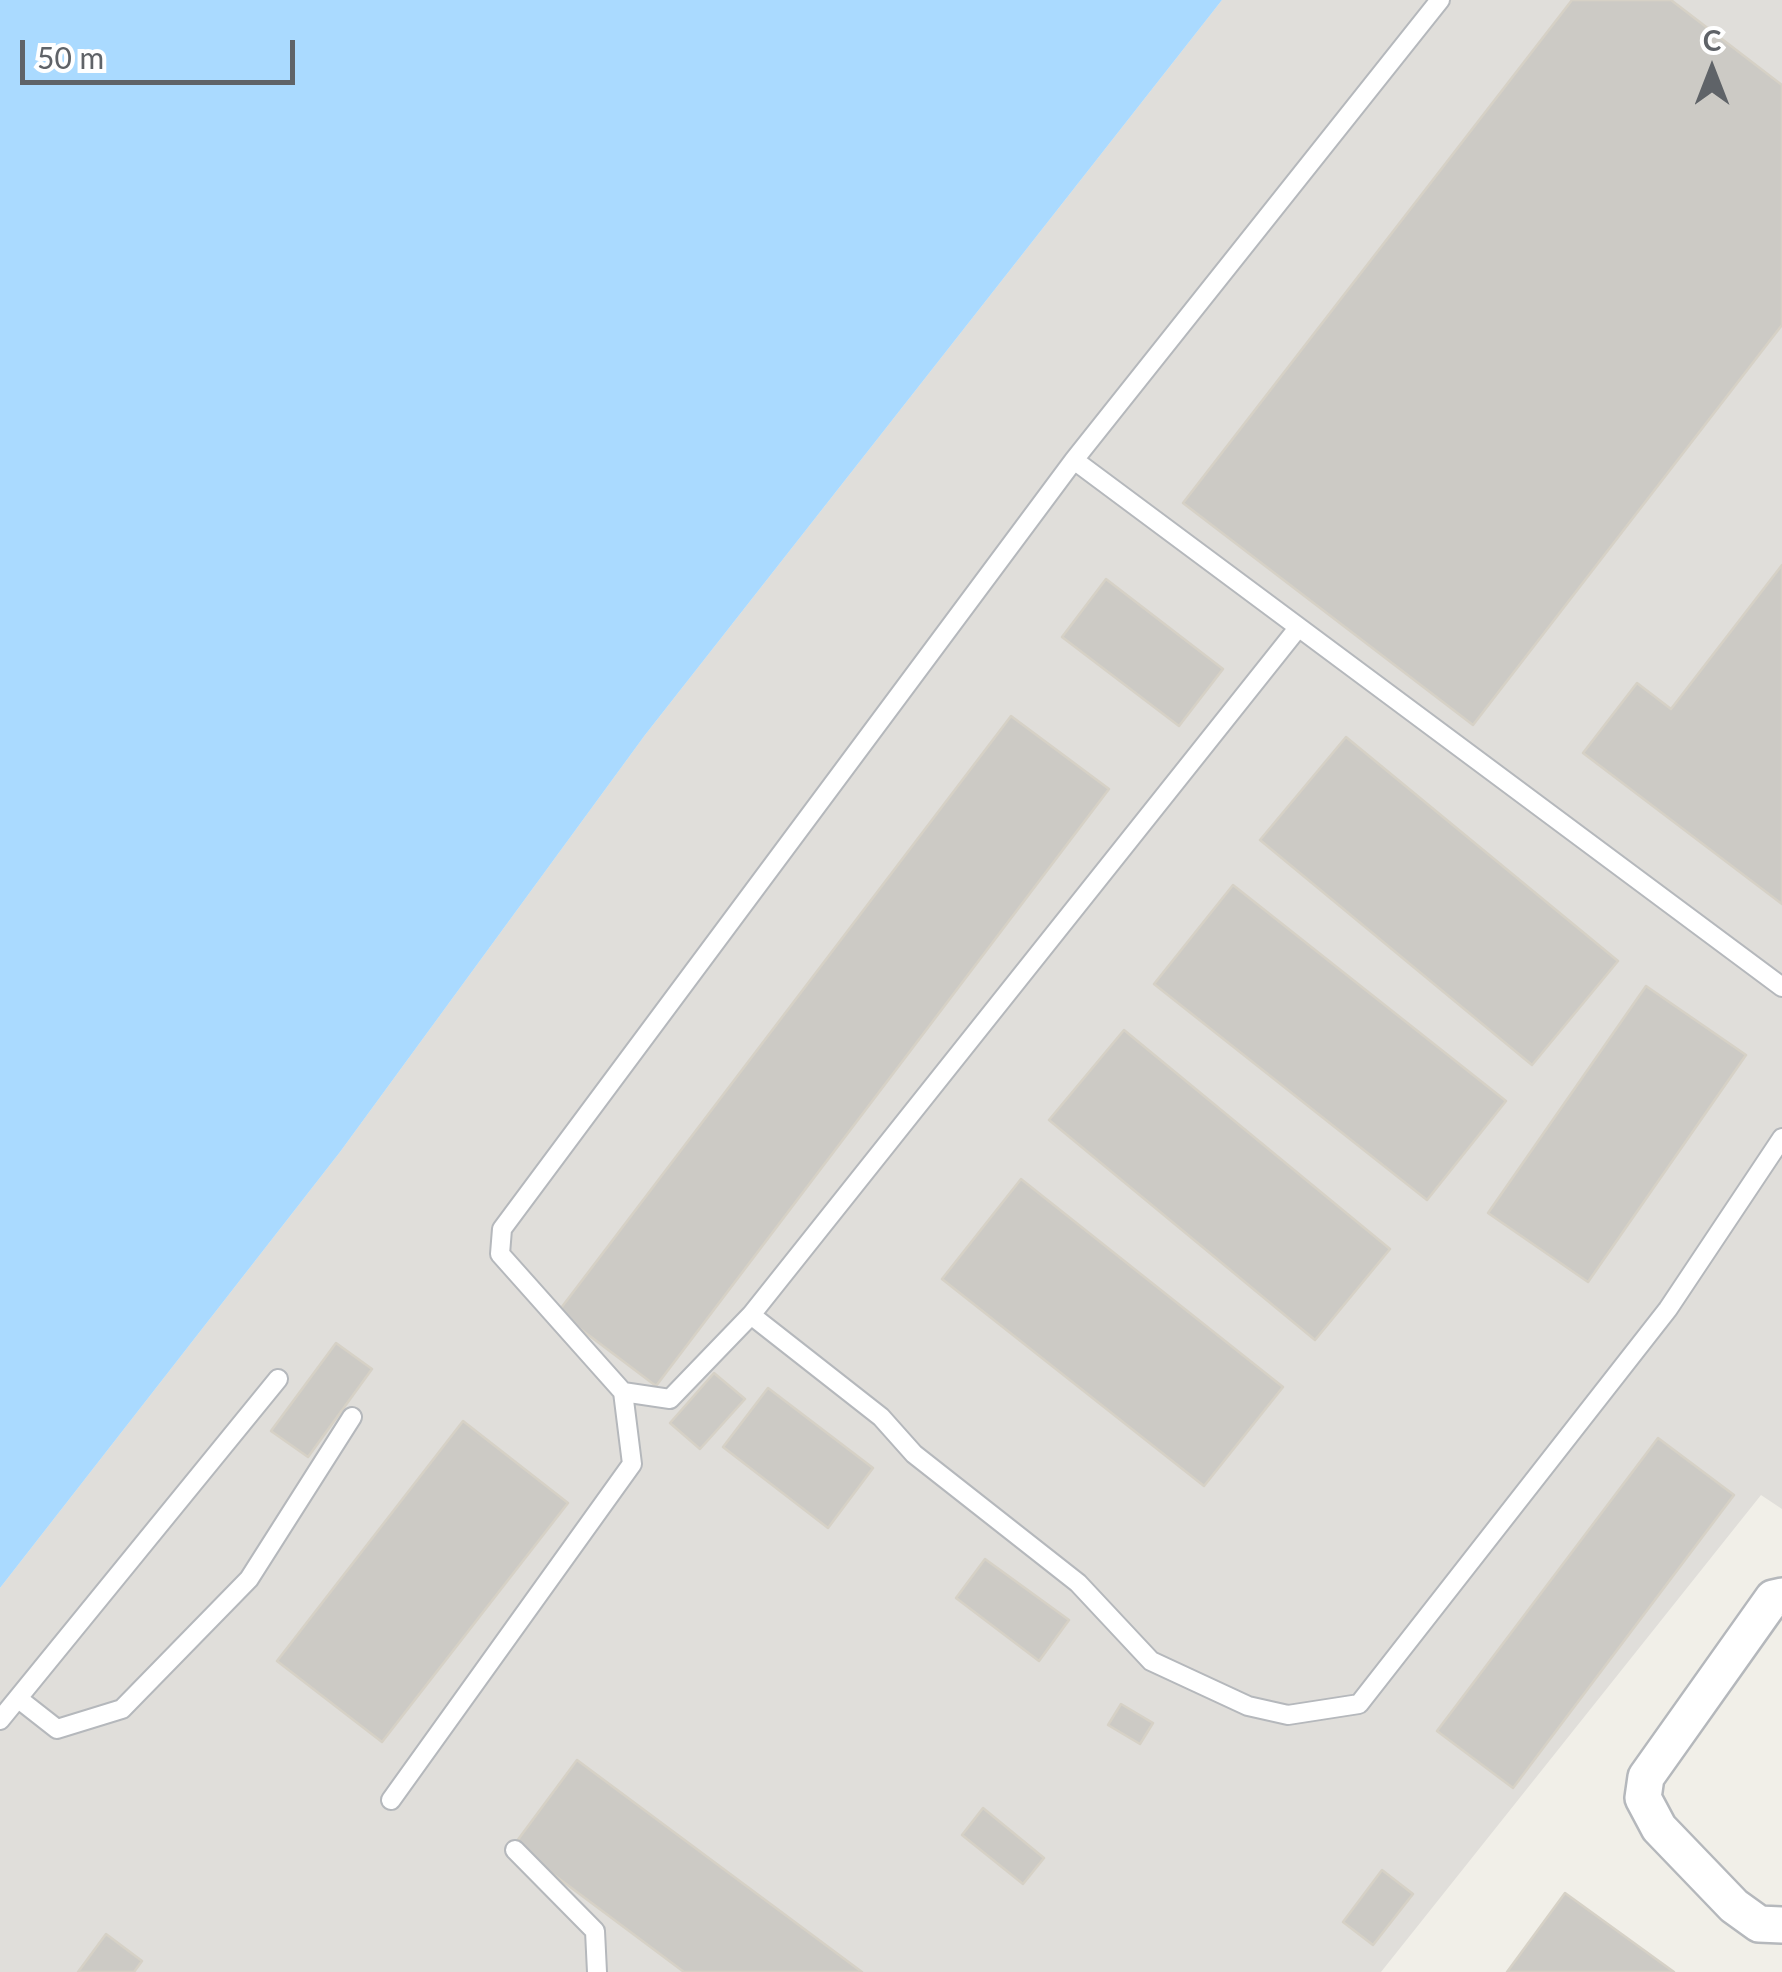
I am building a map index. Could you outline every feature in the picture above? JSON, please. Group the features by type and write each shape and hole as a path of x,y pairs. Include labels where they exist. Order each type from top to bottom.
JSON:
{"street":[{"path":"1782,1596 1773,1598 1646,1777 1643,1798 1659,1828 1734,1906 1759,1924 1782,1925"}],"lane":[{"path":"391,1800 632,1464 622,1392 500,1254 502,1229 1074,460 1440,0"},
{"path":"1074,460 1782,987"},
{"path":"622,1392 670,1400 751,1315 1298,628"},
{"path":"751,1315 881,1416 914,1454 1078,1583 1151,1661 1248,1706 1288,1715 1359,1704 1668,1309 1782,1138"},
{"path":"0,1720 278,1379"},
{"path":"20,1700 57,1729 122,1709 248,1579 352,1416"},
{"path":"515,1850 595,1931 597,1972"}],"shaded area":[{"path":"1222,0 1782,0 1782,1509 1761,1495 1381,1972 0,1972 0,1588 340,1152 645,735"}],"water":[{"path":"0,0 1222,0 645,735 340,1152 0,1588"}],"building":[{"path":"1572,0 1671,0 1782,85 1782,325 1473,725 1183,503"},
{"path":"1782,565 1782,904 1583,753 1637,683 1671,709"},
{"path":"1106,579 1223,669 1179,726 1062,637"},
{"path":"1011,716 1109,789 656,1386 558,1312"},
{"path":"1346,737 1618,961 1532,1065 1260,840"},
{"path":"1233,885 1506,1101 1427,1200 1154,984"},
{"path":"1646,986 1746,1055 1588,1282 1488,1213"},
{"path":"1124,1030 1390,1249 1315,1340 1049,1120"},
{"path":"1021,1179 1283,1387 1204,1486 942,1279"},
{"path":"336,1343 372,1369 308,1457 271,1431"},
{"path":"714,1373 745,1399 700,1449 670,1423"},
{"path":"768,1388 873,1468 828,1528 723,1447"},
{"path":"463,1421 568,1503 382,1742 277,1661"},
{"path":"1658,1438 1734,1495 1513,1788 1437,1731"},
{"path":"985,1559 1069,1620 1039,1661 956,1598"},
{"path":"1121,1704 1153,1723 1140,1744 1108,1725"},
{"path":"577,1760 862,1972 684,1972 514,1845"},
{"path":"983,1808 1044,1858 1023,1884 962,1835"},
{"path":"1382,1870 1413,1894 1373,1945 1343,1922"},
{"path":"1565,1893 1674,1972 1507,1972"},
{"path":"106,1934 142,1961 134,1972 78,1972"}]}
